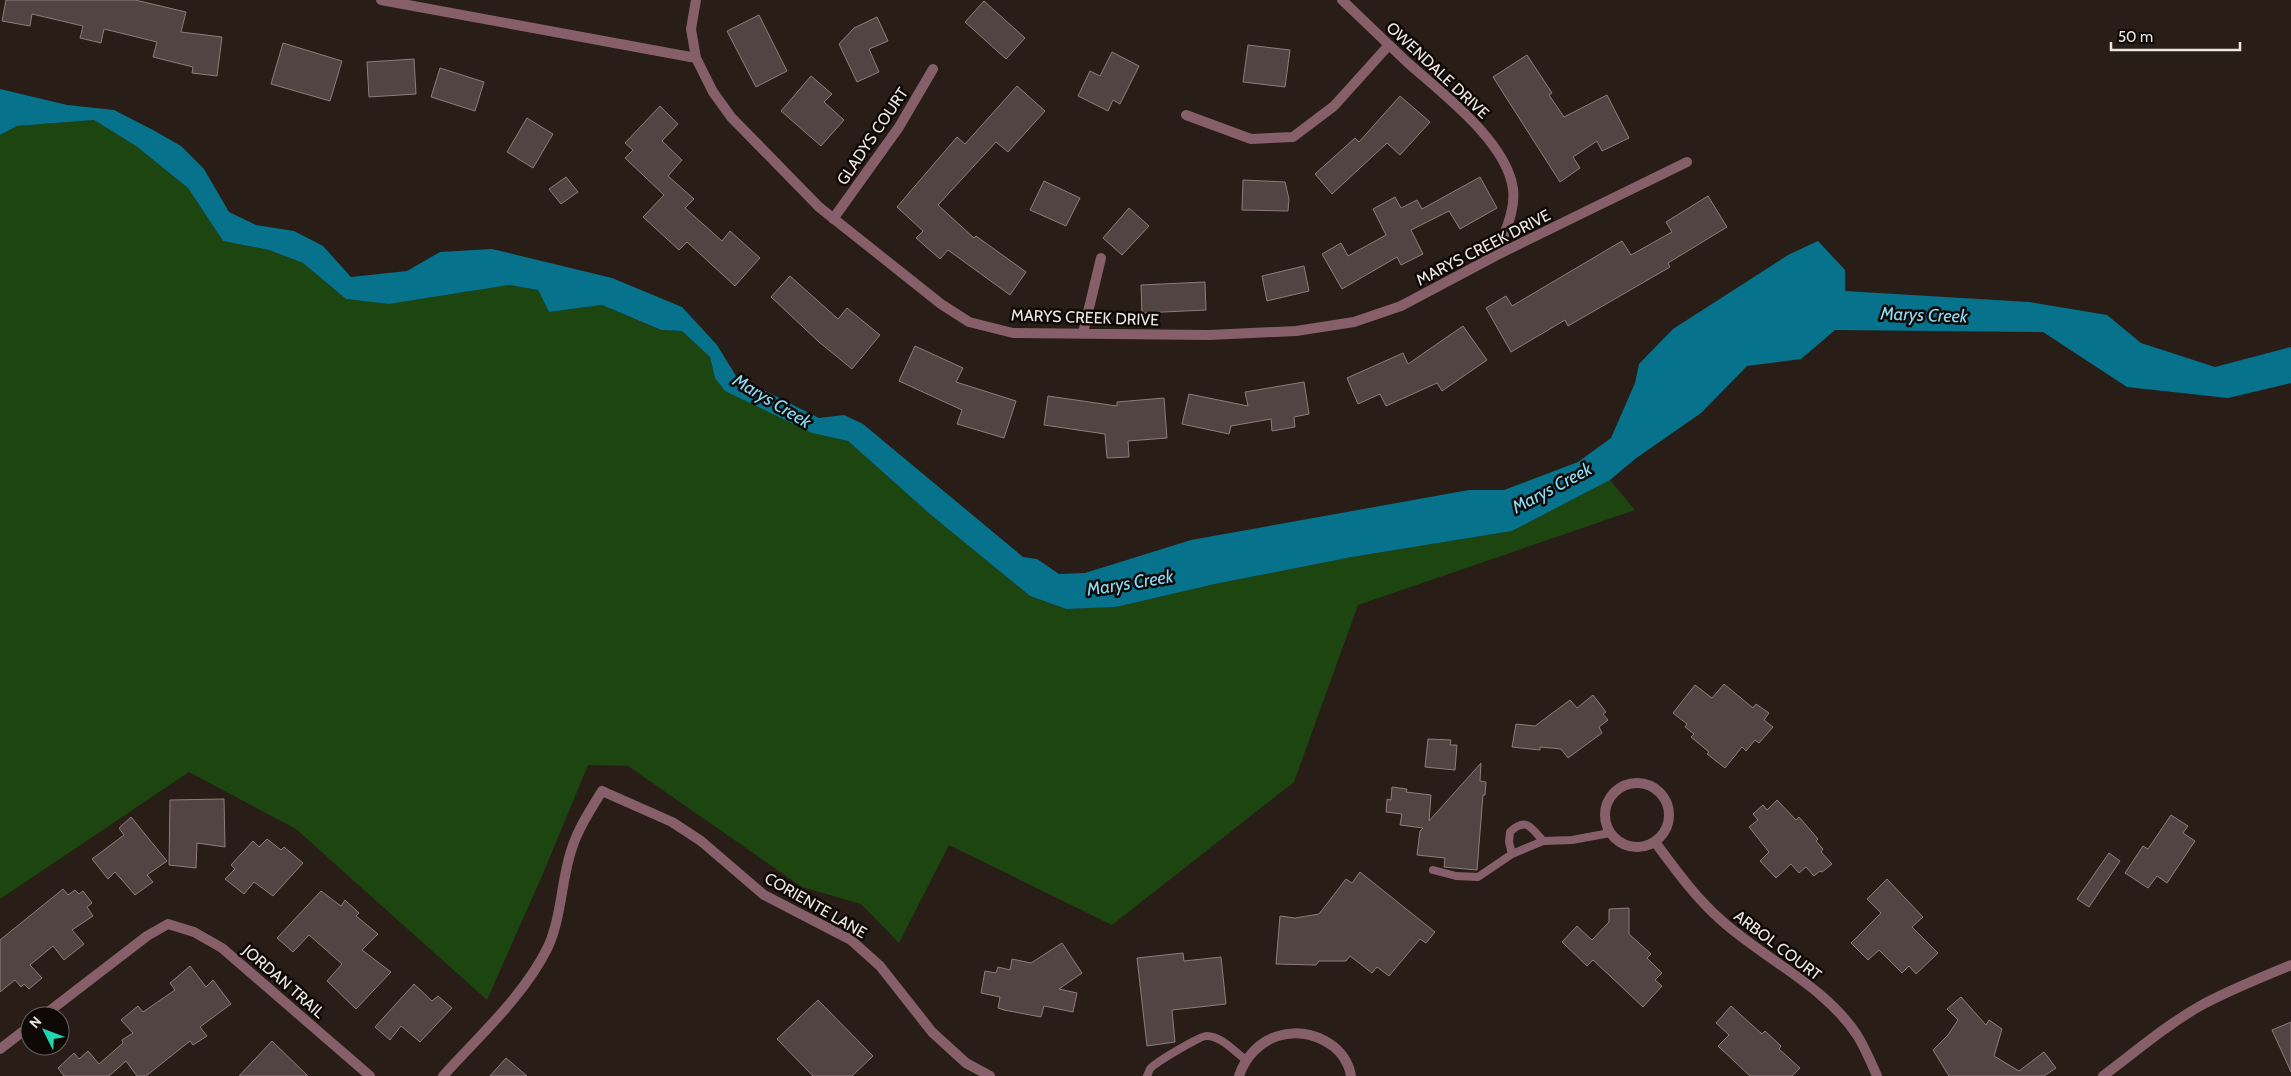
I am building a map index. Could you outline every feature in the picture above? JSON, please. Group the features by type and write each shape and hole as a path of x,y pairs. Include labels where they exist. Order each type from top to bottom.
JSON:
{"street":[{"path":"382,0 696,58"},
{"name":"MARYS CREEK DRIVE","path":"696,0 691,29 696,58 713,92 731,117 819,207 941,304 969,322 1013,332 1209,336 1296,331 1354,322 1401,306 1497,255 1687,162"},
{"name":"OWENDALE DRIVE","path":"1342,0 1389,46 1479,128 1499,155 1510,177 1513,190 1511,212 1497,255"},
{"path":"1186,115 1251,139 1293,137 1334,106 1389,46"},
{"name":"GLADYS COURT","path":"833,219 899,127 933,69"},
{"path":"1083,333 1101,258"},
{"path":"1636,783 1647,785 1662,795 1669,811 1668,822 1664,832 1655,842 1644,846 1631,847 1621,843 1610,833 1605,814 1607,803 1615,792 1625,786 1636,783"},
{"name":"CORIENTE LANE","path":"443,1076 526,983 541,959 548,945 557,916 571,848 602,791 672,822 701,841 764,895 851,940 880,966 932,1032 966,1063 990,1076"},
{"name":"ARBOL COURT","path":"1655,842 1691,890 1721,921 1814,990 1838,1012 1857,1035 1877,1076"},
{"name":"JORDAN TRAIL","path":"56,1006 147,936 168,924 194,932 222,948 370,1076"},
{"path":"2103,1076 2166,1028 2198,1007 2291,965"},
{"path":"1239,1076 1246,1060 1262,1044 1284,1034 1304,1032 1315,1035 1333,1046 1347,1062 1351,1076"},
{"path":"0,1049 20,1034"}],"lane":[{"path":"1512,854 1509,842 1510,832 1516,826 1524,824 1531,827 1543,841"},
{"path":"1433,870 1456,876 1478,876 1512,854 1543,841 1572,840 1610,833"},
{"path":"1147,1076 1150,1068 1164,1058 1197,1038 1207,1036 1222,1041 1246,1060"}],"green space":[{"path":"94,120 136,146 188,188 223,241 269,250 303,263 346,299 389,304 509,285 538,290 549,312 602,305 660,330 682,331 710,357 715,378 812,433 848,441 931,515 1030,596 1065,609 1116,607 1215,584 1352,557 1512,531 1610,480 1635,510 1358,605 1294,782 1112,925 949,845 899,943 861,904 802,887 628,766 588,765 545,869 487,1000 296,829 189,772 0,899 0,135 17,126"}],"water":[{"name":"Marys Creek","path":"0,89 67,105 114,110 153,130 181,146 204,169 229,212 256,225 294,231 323,246 351,277 407,271 440,252 492,249 612,278 682,307 717,345 736,376 819,418 844,415 863,424 1023,557 1037,559 1059,574 1085,573 1191,540 1469,490 1504,490 1578,462 1611,438 1635,383 1639,364 1673,329 1788,255 1818,241 1845,270 1845,291 2029,302 2107,315 2141,343 2215,367 2291,347 2291,383 2228,398 2127,387 2043,332 1835,330 1801,359 1747,366 1701,413 1635,459 1610,480 1512,531 1352,557 1215,584 1116,607 1066,609 1030,596 931,515 848,441 812,433 725,391 715,378 710,357 682,331 661,330 602,305 549,312 538,290 509,285 389,304 346,299 303,263 269,250 223,241 188,188 136,146 94,120 17,126 0,135"}],"building":[{"path":"6,0 135,0 186,12 181,32 222,37 217,76 192,73 193,67 153,57 157,42 104,29 101,43 80,38 83,26 32,14 30,26 2,21"},
{"path":"984,1 1025,38 1006,59 965,22"},
{"path":"759,15 787,71 756,87 727,31"},
{"path":"877,17 888,41 869,49 879,72 857,82 839,44 854,28"},
{"path":"283,43 342,61 330,101 271,84"},
{"path":"1248,45 1290,50 1285,87 1243,82"},
{"path":"1112,52 1139,66 1120,104 1113,100 1108,111 1078,96 1090,71 1100,76"},
{"path":"1527,55 1552,93 1549,95 1564,117 1607,95 1629,138 1602,151 1597,141 1573,157 1580,168 1560,182 1493,77"},
{"path":"414,59 416,94 369,97 367,62"},
{"path":"440,68 484,82 475,111 431,97"},
{"path":"811,76 832,94 824,102 844,120 821,146 781,111"},
{"path":"1017,86 1045,111 1008,152 996,142 938,205 974,238 976,236 1026,272 1010,295 948,250 940,259 916,238 923,231 897,207 957,137 965,144"},
{"path":"1400,96 1430,122 1400,155 1387,143 1332,194 1315,174 1355,138 1359,142"},
{"path":"660,106 678,124 662,141 682,160 668,176 694,199 685,208 722,241 730,231 760,258 735,286 687,242 679,250 643,217 664,195 625,158 633,150 625,143"},
{"path":"527,118 553,134 533,168 507,152"},
{"path":"566,177 578,192 561,204 549,189"},
{"path":"1480,177 1497,208 1460,229 1449,211 1411,230 1423,254 1401,265 1397,257 1342,289 1322,254 1341,243 1348,256 1386,235 1373,209 1395,197 1401,208 1417,200 1422,209"},
{"path":"1243,180 1285,182 1289,199 1288,211 1242,210"},
{"path":"1044,181 1080,198 1066,226 1030,210"},
{"path":"1708,196 1727,227 1668,263 1670,267 1568,326 1565,320 1511,352 1486,308 1506,296 1512,306 1622,241 1631,255 1672,232 1666,222"},
{"path":"1129,208 1149,226 1122,255 1103,238"},
{"path":"1304,266 1309,291 1267,301 1262,276"},
{"path":"790,276 838,319 847,308 880,335 852,369 819,342 771,297"},
{"path":"1205,282 1206,310 1142,313 1141,285"},
{"path":"1463,326 1487,360 1442,391 1437,383 1386,406 1380,394 1358,404 1347,378 1403,353 1408,364"},
{"path":"915,346 963,368 956,382 1016,401 1004,438 957,424 962,410 899,381"},
{"path":"1304,382 1309,414 1294,417 1295,427 1272,431 1271,419 1231,426 1229,434 1182,424 1189,394 1248,406 1245,392"},
{"path":"1048,396 1117,406 1117,402 1164,398 1167,438 1128,441 1129,457 1107,458 1105,434 1044,425"},
{"path":"1724,684 1753,708 1756,704 1769,713 1764,720 1773,727 1759,743 1755,740 1746,751 1742,747 1725,768 1707,754 1709,752 1691,737 1694,734 1685,727 1687,724 1673,713 1695,685 1712,698"},
{"path":"1593,695 1606,712 1603,714 1608,720 1599,727 1602,733 1568,758 1561,749 1540,747 1540,750 1512,747 1516,724 1535,726 1570,700 1577,708"},
{"path":"1428,739 1451,740 1450,745 1457,745 1455,770 1425,767"},
{"path":"1481,763 1480,781 1486,782 1485,795 1483,795 1477,870 1444,867 1445,858 1417,855 1420,831 1423,828 1400,825 1402,814 1386,812 1387,799 1391,800 1392,787 1407,789 1406,792 1431,795 1429,821"},
{"path":"224,799 225,847 197,843 196,868 169,865 170,800"},
{"path":"1777,800 1796,820 1799,817 1818,839 1816,841 1823,849 1821,852 1832,864 1822,872 1820,871 1814,876 1806,867 1799,873 1791,864 1776,878 1760,861 1769,852 1749,827 1758,820 1753,814 1763,805 1767,810"},
{"path":"2171,815 2188,826 2183,833 2195,841 2167,883 2157,876 2148,888 2125,873 2143,846 2148,849"},
{"path":"131,817 167,861 147,875 153,882 135,895 115,872 108,879 92,859 124,835 119,828"},
{"path":"267,839 281,850 284,847 303,863 273,896 254,882 244,894 225,879 235,869 231,865 253,841 259,847"},
{"path":"2109,853 2120,861 2089,907 2077,899"},
{"path":"1360,872 1435,932 1426,943 1420,939 1389,976 1377,967 1372,973 1350,956 1346,961 1319,961 1316,965 1276,964 1280,916 1295,918 1319,914 1346,879 1352,883"},
{"path":"1887,879 1923,917 1912,927 1938,953 1916,974 1909,966 1902,973 1879,950 1868,960 1851,943 1881,913 1867,899"},
{"path":"63,889 68,895 75,890 79,894 83,891 92,903 87,907 93,916 72,930 84,944 64,960 53,946 30,965 42,978 29,989 24,984 21,987 15,980 0,992 0,940"},
{"path":"321,891 341,906 345,900 359,913 356,916 378,934 362,950 391,972 356,1009 327,981 342,964 309,935 293,952 277,938"},
{"path":"1629,908 1629,934 1651,954 1647,958 1662,973 1655,980 1662,986 1643,1007 1593,960 1587,966 1562,942 1577,926 1592,940 1609,922 1609,909"},
{"path":"1062,943 1082,973 1059,989 1077,993 1073,1012 1044,1006 1041,1017 1004,1010 998,1008 1000,997 981,993 985,971 996,973 998,967 1010,970 1012,959 1031,963"},
{"path":"1183,953 1184,961 1221,957 1226,1004 1172,1010 1175,1042 1147,1046 1137,958"},
{"path":"190,966 206,987 213,980 231,1004 200,1027 207,1036 193,1045 190,1041 146,1076 137,1076 126,1061 109,1076 64,1076 58,1068 74,1053 79,1059 88,1051 99,1064 123,1043 122,1040 133,1033 121,1020 138,1006 143,1012 175,990 170,983"},
{"path":"414,984 432,1001 438,996 452,1008 420,1042 401,1026 390,1040 375,1027"},
{"path":"1961,997 1986,1025 1989,1020 2002,1029 1994,1056 2019,1071 2044,1052 2056,1068 2044,1076 1949,1076 1933,1050 1948,1035 1958,1020 1947,1009"},
{"path":"818,1000 873,1056 852,1076 813,1076 777,1039"},
{"path":"1731,1006 1762,1034 1765,1031 1781,1046 1779,1049 1800,1068 1792,1076 1750,1076 1718,1046 1729,1035 1716,1023"},
{"path":"2291,1022 2291,1072 2272,1030"},
{"path":"272,1041 308,1076 239,1076"},
{"path":"506,1058 527,1076 490,1076"}]}
